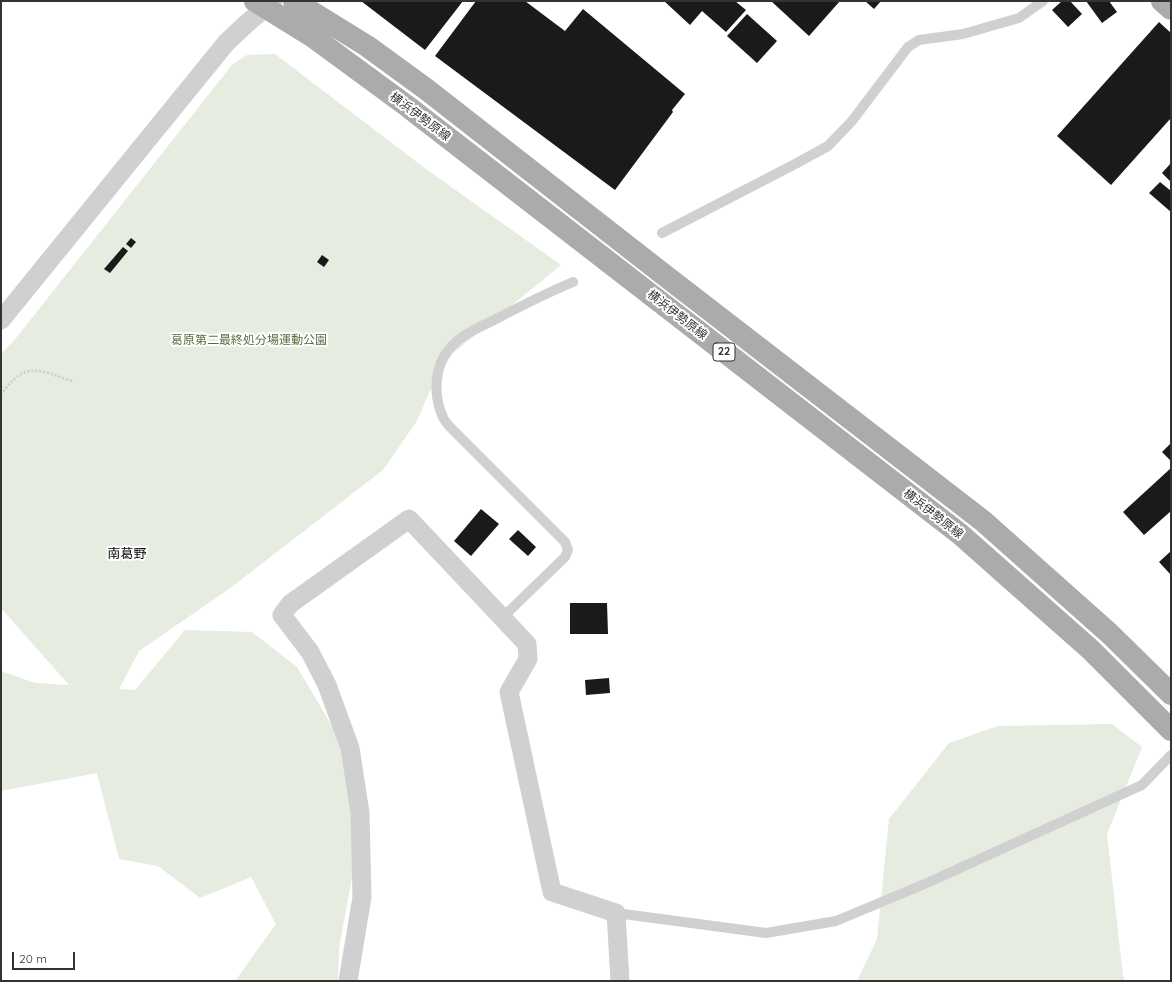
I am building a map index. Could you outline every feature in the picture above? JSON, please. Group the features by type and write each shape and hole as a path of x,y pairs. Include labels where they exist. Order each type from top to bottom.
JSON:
{"main road":[{"name":"横浜伊勢原線","path":"294,1 367,46 426,89 983,521 1110,634 1171,694"},
{"path":"1162,1 1171,9"},
{"name":"横浜伊勢原線","path":"265,3 407,106 960,534 1091,650 1171,730"}],"street":[{"path":"1,320 226,43 265,3"},
{"path":"348,981 362,897 360,813 350,748 324,678 310,652 282,615 290,604 409,519 527,644 528,659 509,692 552,892 616,913 620,981"}],"lane":[{"path":"662,233 828,146 852,121 908,47 919,40 963,34 1019,18 1043,1"},
{"path":"502,618 565,557 568,550 565,542 452,429 443,418 438,403 436,387 440,366 449,348 464,335 533,300 573,282"},
{"path":"616,913 766,933 836,921 934,880 1142,785 1171,755"}],"path":[{"path":"1,395 11,381 19,374 29,371 38,371 72,381"}],"green space":[{"name":"葛原第二最終処分場運動公園","path":"275,54 426,169 561,265 452,354 428,395 417,421 383,470 229,589 139,651 119,689 135,690 185,630 252,632 297,667 352,760 357,850 339,948 338,981 235,981 276,924 251,877 200,898 158,866 119,859 97,773 1,791 1,671 35,683 69,685 1,608 1,354 16,338 232,65 247,55"},
{"path":"1112,724 1142,747 1107,834 1123,976 1125,981 857,981 877,939 889,819 949,743 998,726"}],"building":[{"path":"361,1 463,1 425,50"},
{"path":"476,1 525,1 565,31 583,9 685,94 615,190 435,56"},
{"path":"664,1 735,1 746,10 726,32 702,11 690,25"},
{"path":"771,1 840,1 809,36"},
{"path":"865,1 881,1 874,9"},
{"path":"1062,1 1070,1 1082,14 1068,27 1052,10"},
{"path":"1086,1 1109,1 1117,12 1102,23"},
{"path":"747,14 777,41 757,63 727,36"},
{"path":"1159,22 1171,33 1171,118 1111,185 1057,136"},
{"path":"1171,163 1171,182 1162,173"},
{"path":"1160,182 1171,191 1171,212 1149,193"},
{"path":"131,238 136,242 131,248 126,244"},
{"path":"123,247 128,251 110,273 104,269"},
{"path":"322,255 329,260 324,267 317,262"},
{"path":"1171,443 1171,461 1162,452"},
{"path":"1171,468 1171,511 1144,535 1123,512"},
{"path":"481,509 499,524 471,556 454,541"},
{"path":"518,530 536,547 528,556 509,539"},
{"path":"1171,551 1171,575 1159,562"},
{"path":"570,603 607,603 608,634 570,634"},
{"path":"609,678 610,693 586,695 585,680"}],"district":[{"name":"南葛野","path":"127,554"}]}
